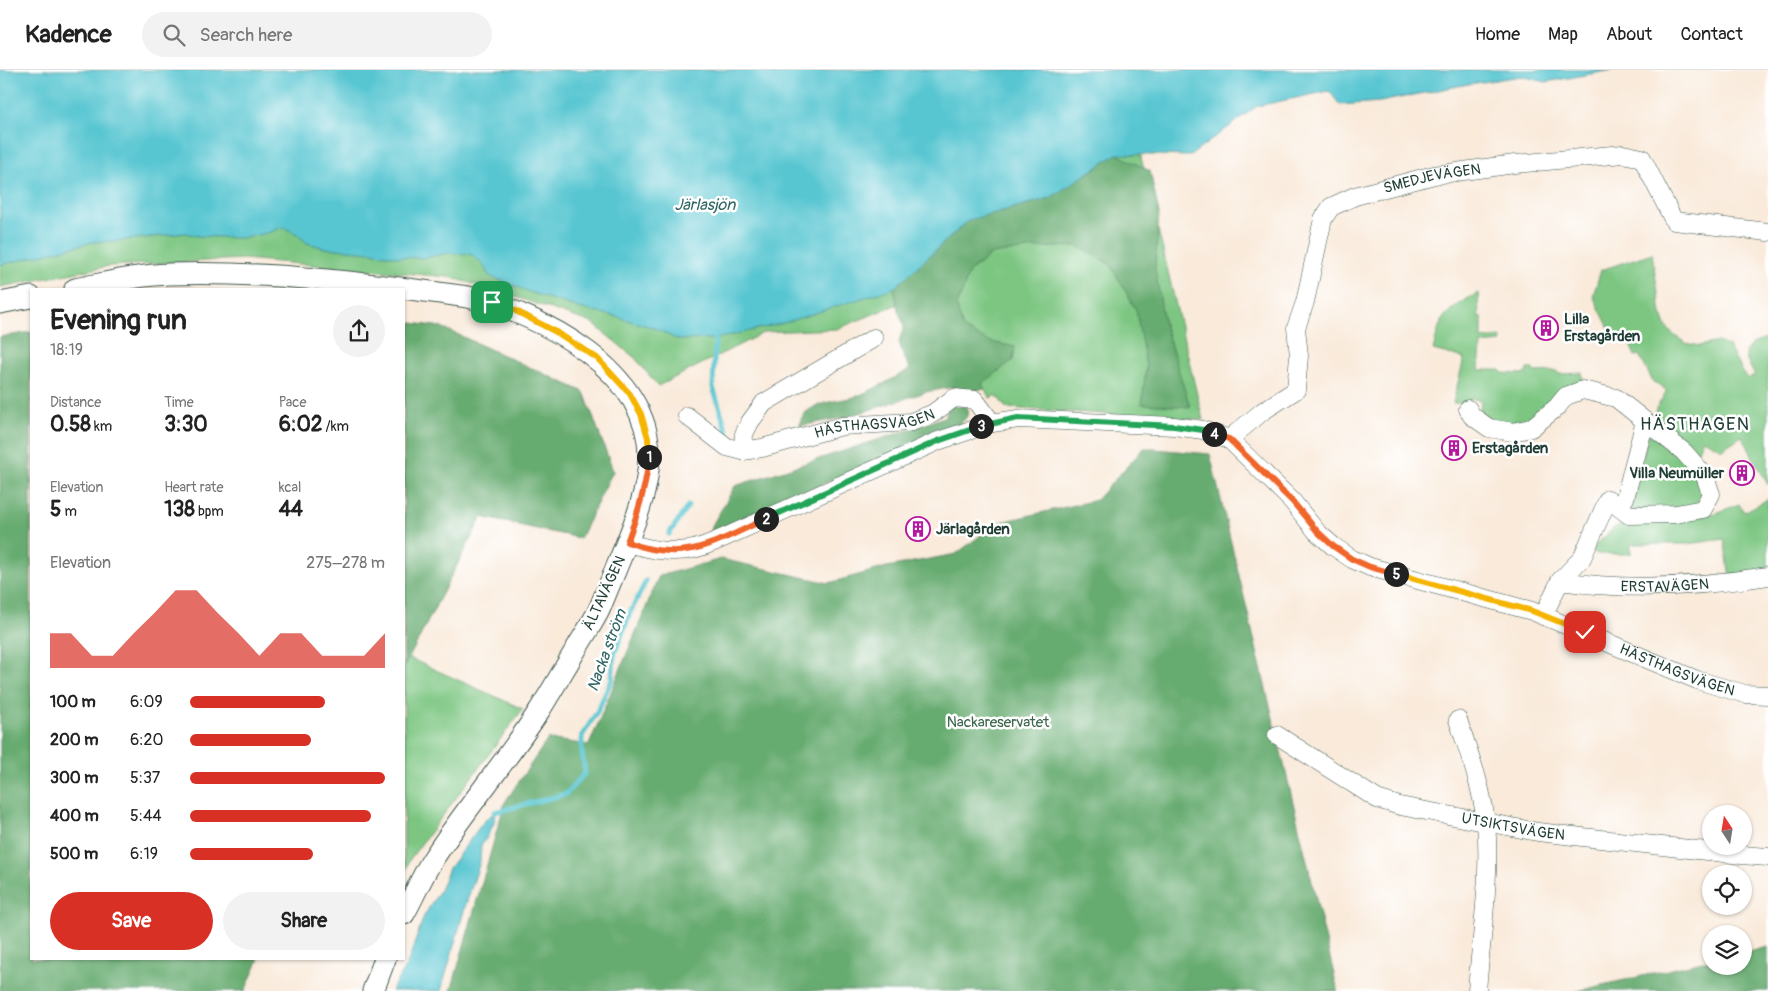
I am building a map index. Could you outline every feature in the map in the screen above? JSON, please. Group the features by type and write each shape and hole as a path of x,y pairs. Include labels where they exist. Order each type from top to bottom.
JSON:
{"main road":[{"name":"ÄLTAVÄGEN","path":"80,288 130,278 168,274 298,276 395,288"},
{"name":"ÄLTAVÄGEN","path":"405,289 492,302 514,310 556,332 597,358 630,394 641,414 648,438 649,457 648,475 639,511 598,612 538,712 433,859 405,912"},
{"path":"0,303 30,297"},
{"path":"373,991 385,960"}],"street":[{"name":"SMEDJEVÄGEN","path":"1229,439 1263,411 1296,390 1300,356 1296,328 1305,302 1323,219 1331,207 1355,196 1434,175 1515,164 1623,154 1642,158 1674,221 1768,232"},
{"path":"687,416 727,447 743,451 744,434 764,403 874,338"},
{"path":"1468,408 1472,416 1489,428 1512,432 1531,428 1557,407 1566,396 1583,390 1616,398 1684,452 1705,476 1711,494 1704,509 1676,514 1629,515 1613,503"},
{"name":"HÄSTHAGSVÄGEN","path":"743,451 762,448 842,426 911,422 932,414 954,398 975,400 992,423"},
{"name":"HÄSTHAGSVÄGEN","path":"627,542 650,549 671,552 694,549 723,538 938,441 992,423 1018,418 1174,426 1203,430 1229,439 1292,501 1318,532 1333,546 1352,559 1370,567 1543,616 1697,680 1745,694 1768,694"},
{"path":"1543,616 1560,581 1582,558 1613,503 1625,498 1644,421"},
{"name":"ERSTAVÄGEN","path":"1560,581 1592,585 1680,586 1724,583 1768,576"},
{"path":"1458,720 1478,781 1486,822 1487,858 1477,991"},
{"name":"UTSIKTSVÄGEN","path":"1277,735 1377,799 1443,815 1538,832 1768,857"}],"green space":[{"name":"Järlasjön","path":"0,70 1140,153 1203,420 1006,408 996,395 990,398 982,384 985,381 915,297 837,329 765,332 658,386 635,358 592,323 498,291 449,277 243,259 110,266 0,287"},
{"path":"1117,154 1150,171 1159,214 1155,268 1164,323 1190,407 1142,404 1146,367 1136,310 1110,264 1078,246 1036,248 992,254 969,272 956,304 963,328 987,341 1015,347 1013,360 982,384 985,389 970,391 953,387 926,392 847,417 800,426 804,415 814,407 854,397 910,369 899,342 904,325 898,310 894,288 969,220 1050,198"},
{"path":"1652,253 1661,313 1667,328 1675,336 1686,343 1699,346 1718,342 1728,346 1747,379 1755,376 1747,361 1745,352 1751,345 1768,337 1768,485 1742,436 1722,449 1703,439 1697,452 1685,445 1653,418 1666,392 1665,389 1653,382 1639,355 1635,356 1627,338 1616,342 1593,296 1601,270"},
{"path":"1478,293 1479,317 1482,317 1482,339 1501,337 1502,342 1481,344 1479,370 1501,370 1502,373 1526,374 1527,369 1533,369 1534,372 1558,371 1558,374 1582,373 1584,384 1546,413 1508,427 1481,416 1481,400 1470,399 1469,404 1453,403 1464,358 1433,350 1439,327 1448,312"},
{"path":"405,322 441,327 584,392 613,471 580,538 481,517 409,658 523,709 410,859 405,871"},
{"path":"405,322 441,327 584,392 613,471 580,538 482,517 405,665"},
{"path":"30,332 30,960 259,960 245,991 0,991 0,337"},
{"path":"952,405 966,407 966,418 960,424 709,534 735,486 944,417"},
{"path":"1648,435 1654,435 1687,461 1705,494 1692,508 1631,510"},
{"name":"Nackareservatet","path":"1144,448 1210,454 1338,991 451,991 505,802 548,739 589,745 659,576 721,559 829,583 887,567 956,554 997,523 1096,500"},
{"path":"1768,499 1768,570 1730,577 1724,539 1688,544 1631,544 1631,554 1597,554 1593,551 1594,546 1615,527 1630,521 1702,516 1739,504 1744,512"},
{"path":"1768,947 1768,991 1577,991 1702,962 1702,975 1752,975 1752,951"}],"water":[{"name":"Järlasjön","path":"0,70 1613,70 1546,82 1521,76 1463,85 1380,102 1340,105 1329,91 1257,106 1190,156 1117,154 1050,198 969,220 894,288 784,323 715,339 678,340 654,328 535,294 489,276 482,263 470,254 449,253 423,258 398,257 371,252 325,248 307,243 297,234 283,227 268,233 241,238 197,236 185,233 119,241 93,242 0,265"},
{"path":"495,812 494,823 481,845 480,862 441,991 391,991 408,962 424,916 440,890 449,868 484,821"}],"waterway":[{"name":"Nacka ström","path":"715,339 713,387 729,438"},
{"name":"Nacka ström","path":"669,534 688,506"},
{"name":"Nacka ström","path":"495,812 566,794 585,773 582,736 597,712 612,679 614,655 630,613 646,581"}],"place":[{"name":"Lilla Erstagården","path":"1546,328"},
{"name":"Erstagården","path":"1454,448"},
{"name":"Villa Neumüller","path":"1742,473"},
{"name":"Järlagården","path":"918,529"}],"district":[{"name":"HÄSTHAGEN","path":"1695,424"}],"route":[{"path":"492,302 514,310 556,332 597,358 630,394 641,414 648,438 649,457 648,475 639,511 627,542 650,549 671,552 694,549 723,538 938,441 992,423 1018,418 1174,426 1203,430 1229,439 1292,501 1318,532 1333,546 1352,559 1370,567 1532,611 1585,632"}]}
